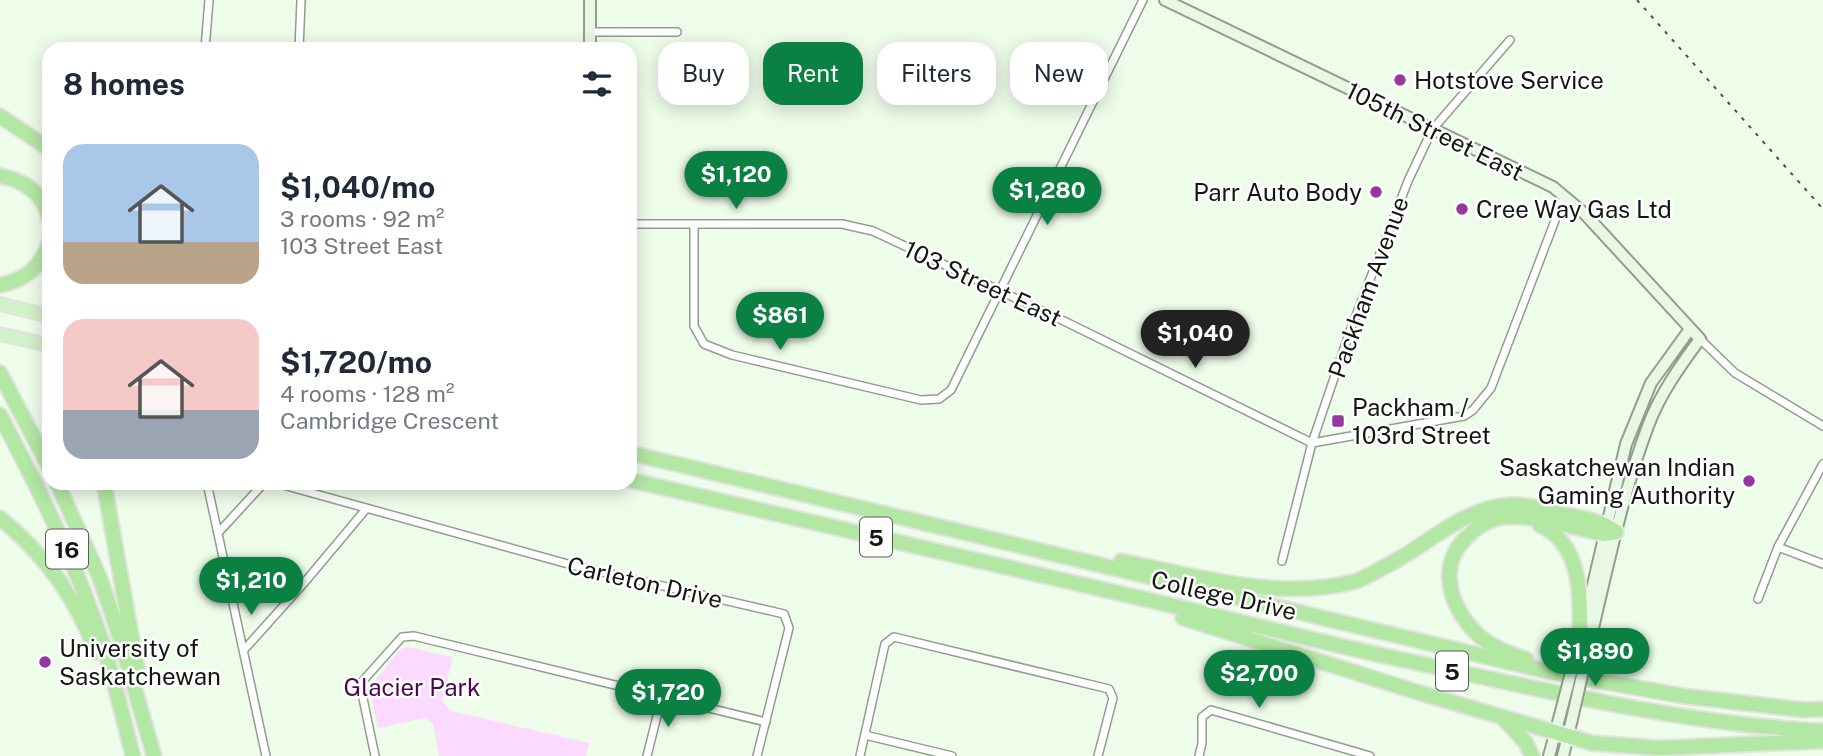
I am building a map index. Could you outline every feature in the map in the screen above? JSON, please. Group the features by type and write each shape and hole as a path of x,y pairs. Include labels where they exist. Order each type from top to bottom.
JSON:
{"highway":[{"path":"0,116 42,144"},
{"path":"0,176 15,179 35,191 42,202"},
{"path":"0,285 21,278 33,270 42,259"},
{"path":"0,373 42,454"},
{"name":"16","path":"0,415 46,501 72,560 99,631 133,756"},
{"name":"College Drive","path":"637,455 1472,654 1632,688 1769,706 1823,709"},
{"name":"College Drive","path":"637,480 1340,647 1619,707 1733,723 1823,731"},
{"name":"16","path":"60,490 99,576 154,756"},
{"path":"105,490 136,661 141,708"},
{"path":"1030,547 1054,548 1254,588 1297,589 1354,582 1406,556 1465,518 1491,508 1510,505 1532,507 1609,530"},
{"path":"0,518 37,553 67,593 87,628 101,666 115,692"},
{"path":"1609,530 1526,518 1497,518 1474,529 1457,548 1451,560 1449,586 1466,623 1488,643 1517,656 1632,688"},
{"path":"1526,518 1551,530 1568,550 1576,569 1580,592 1582,644"},
{"path":"1085,586 1420,693 1561,735 1609,746 1659,748 1823,741"},
{"path":"1500,716 1520,736 1532,756"},
{"path":"1609,756 1659,748"}],"main road":[{"path":"0,304 42,314"},
{"path":"0,334 42,343"}],"street":[{"path":"206,42 209,0"},
{"path":"590,0 590,42"},
{"path":"694,225 694,326 704,344 732,355 921,400 939,399 951,390 1143,0"},
{"name":"105th Street East","path":"1165,0 1553,187 1584,213 1700,339"},
{"path":"299,42 300,1"},
{"path":"590,32 677,32"},
{"name":"Packham Avenue","path":"1282,561 1312,443 1408,181 1432,130 1510,40"},
{"path":"1312,443 1464,416 1473,410 1491,388 1564,197"},
{"name":"103 Street East","path":"637,224 842,224 873,231 1312,443"},
{"path":"1563,756 1560,715 1582,644 1626,444 1639,409 1662,366 1690,329"},
{"path":"1609,530 1648,426 1663,394 1700,339 1735,373 1823,426"},
{"path":"1758,599 1778,547 1823,464"},
{"path":"209,490 266,756"},
{"path":"218,533 258,490"},
{"name":"Carleton Drive","path":"300,490 568,564 784,614 789,628 758,756"},
{"path":"244,650 366,509"},
{"path":"1778,547 1823,564"},
{"path":"375,756 360,684 402,636 414,636 766,722"},
{"path":"860,756 885,644 894,637 1109,689 1113,698 1098,756"},
{"path":"1549,756 1572,719 1582,644"},
{"path":"647,756 662,696"},
{"path":"1199,756 1202,717 1211,710 1370,756"},
{"path":"865,735 952,756"}],"green space":[{"name":"Glacier Park","path":"407,647 453,657 442,701 451,711 589,743 586,756 439,756 433,724 425,718 378,728 370,693 371,685 401,649"}],"railway":[{"path":"1637,0 1823,209"}],"place":[{"name":"Hotstove Service","path":"1400,80"},
{"name":"Parr Auto Body","path":"1376,192"},
{"name":"Cree Way Gas Ltd","path":"1462,209"},
{"name":"Packham / 103rd Street","path":"1338,421"},
{"name":"Saskatchewan Indian Gaming Authority","path":"1749,481"},
{"name":"University of Saskatchewan","path":"45,662"}]}
